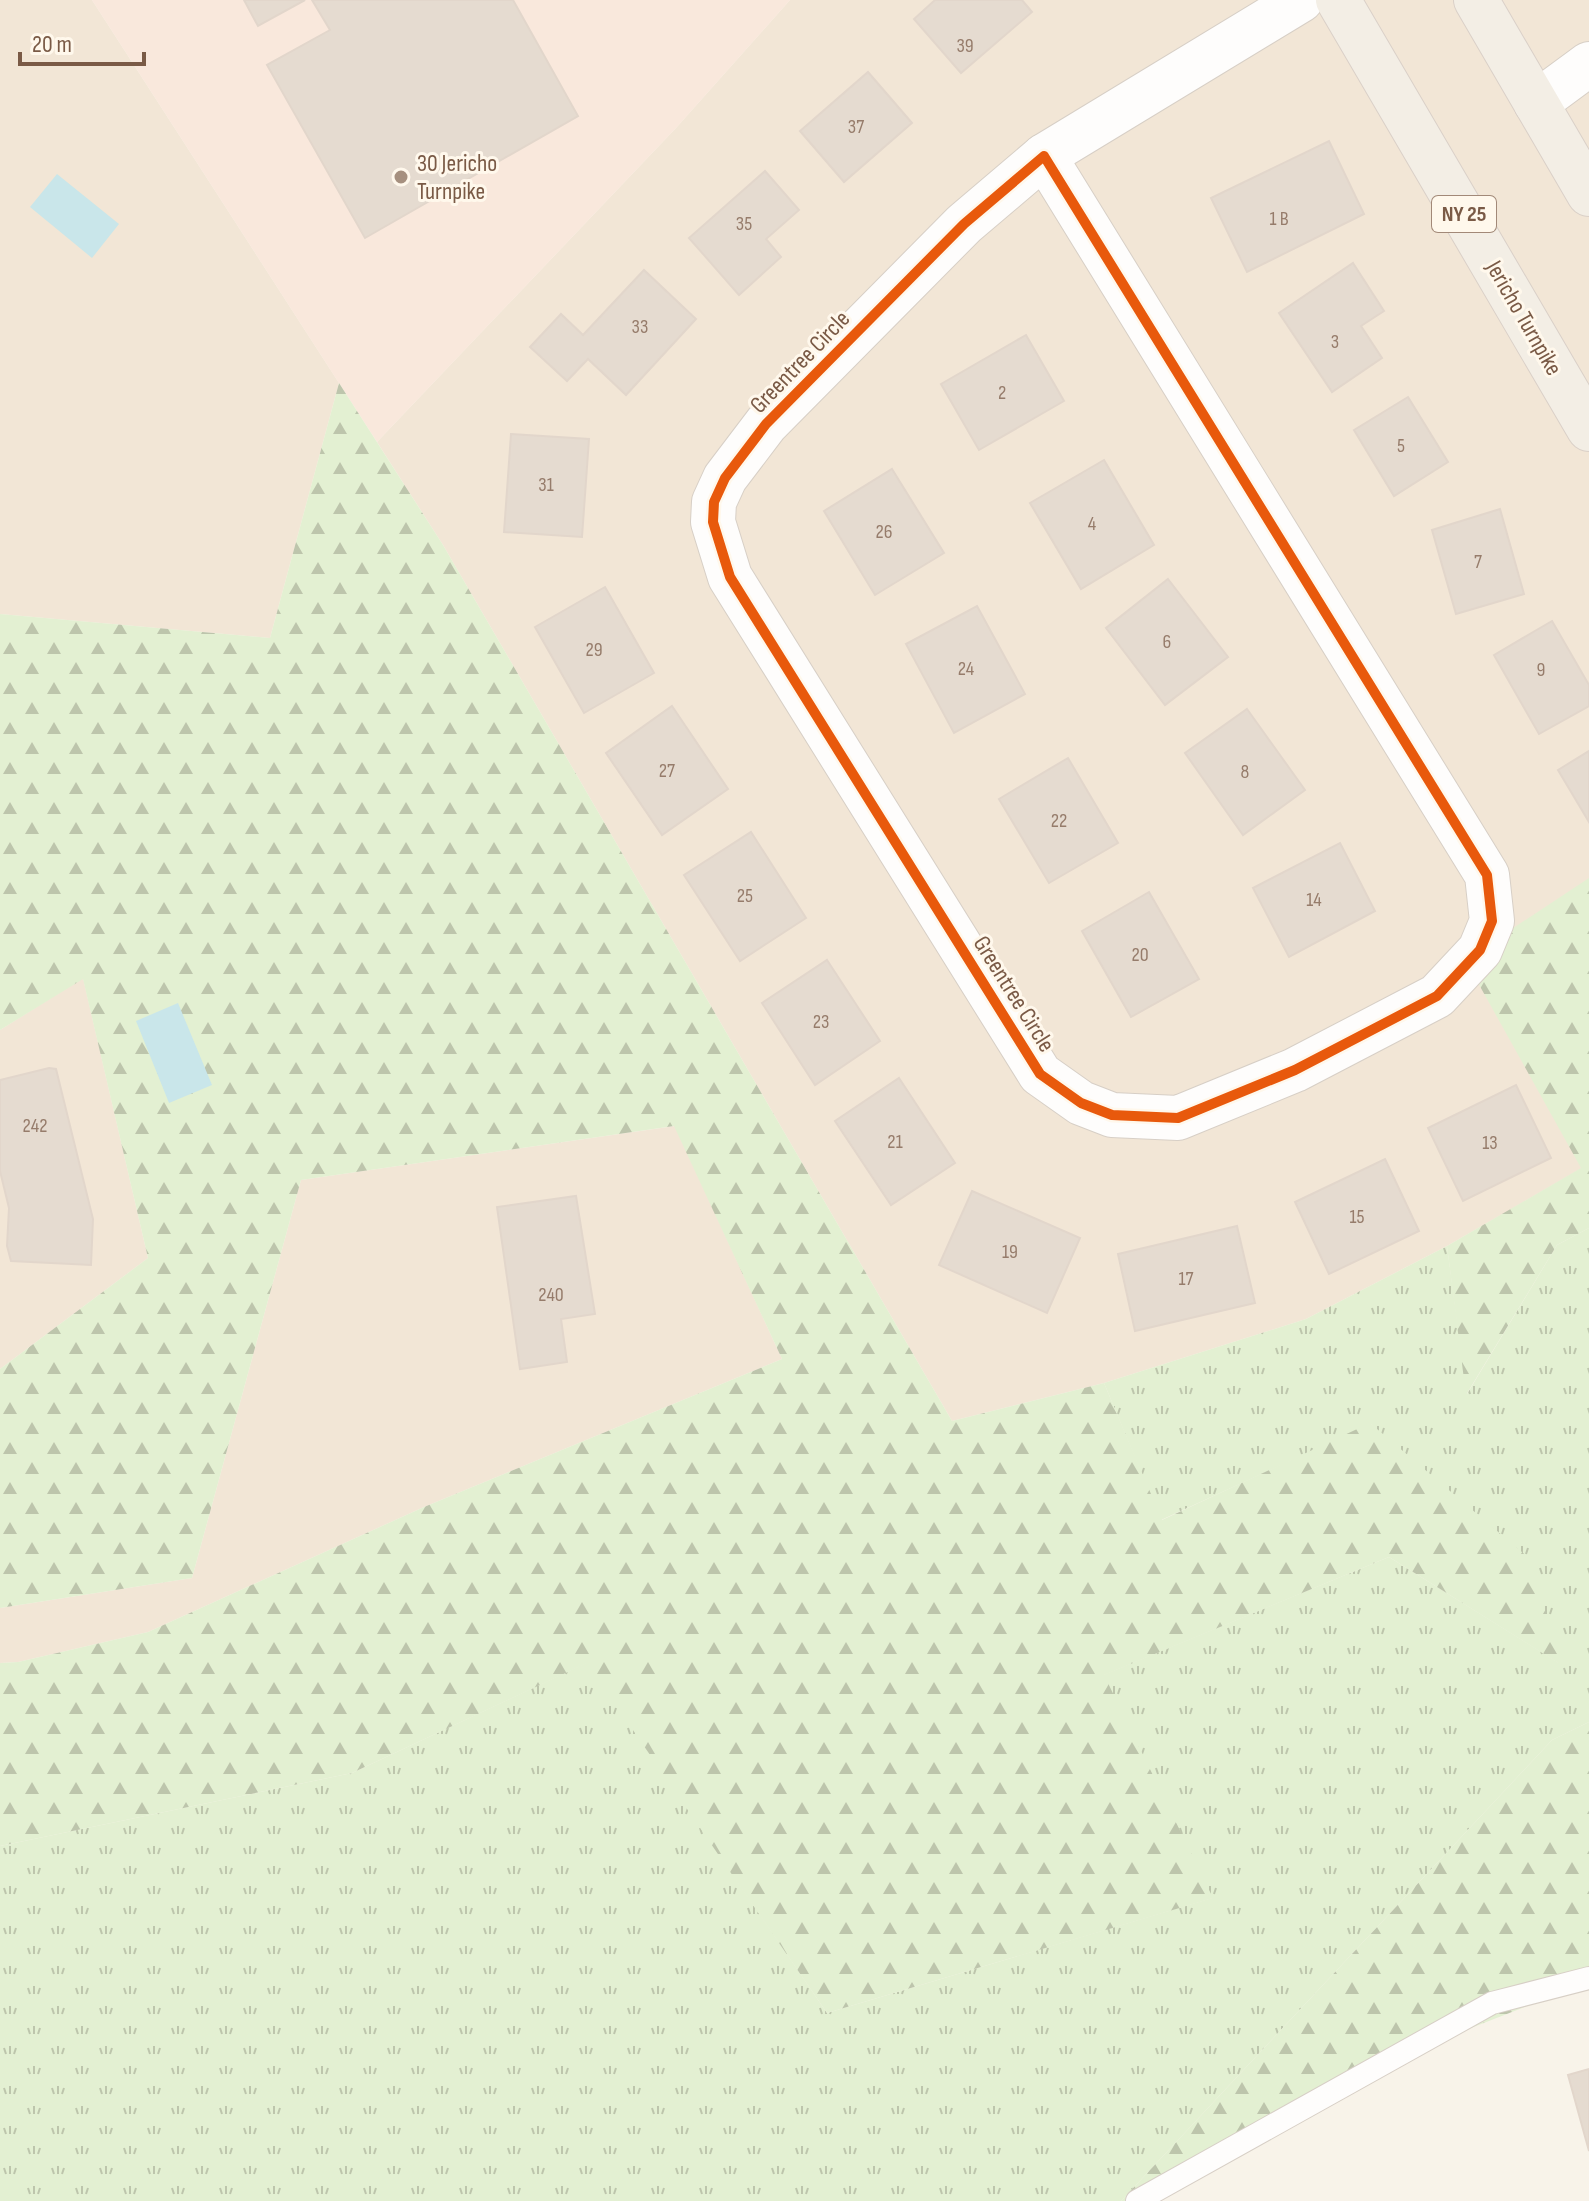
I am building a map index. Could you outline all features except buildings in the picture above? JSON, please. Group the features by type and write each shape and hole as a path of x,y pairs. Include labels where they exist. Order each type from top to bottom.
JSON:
{"main road":[{"name":"Jericho Turnpike","path":"1338,0 1589,429"},
{"path":"1476,0 1589,194"}],"street":[{"name":"Greentree Circle","path":"1044,156 1487,875 1492,921 1480,950 1437,996 1295,1070 1178,1118 1112,1115 1081,1103 1040,1074 730,577 713,522 714,502 725,478 766,424 964,224 1044,156 1301,0"},
{"path":"1536,103 1589,64"}],"lane":[{"path":"1137,2201 1492,2003 1589,1978"}],"shaded area":[{"path":"0,0 92,0 339,383 270,638 0,614"},
{"path":"92,0 790,0 676,128 377,442"},
{"path":"790,0 1589,0 1589,1164 1447,1246 1306,1319 1104,1383 952,1421 443,545 377,442 676,128"},
{"path":"83,978 148,1258 0,1369 0,1030"},
{"path":"675,1126 782,1359 424,1507 148,1632 18,1662 0,1663 0,1608 192,1578 301,1180"}],"green space":[{"path":"339,383 443,545 952,1421 1104,1383 1162,1520 1370,1423 1530,1559 1560,1664 1389,1557 1104,1675 1213,1898 827,2013 587,1663 352,1773 0,1846 0,1663 18,1662 148,1632 424,1507 782,1359 674,1126 301,1180 192,1578 0,1608 0,1369 148,1258 83,979 0,1030 0,614 270,638"},
{"path":"1589,878 1589,1228 1557,1245 1466,1395 1447,1246 1581,1168 1467,963 1480,950"},
{"path":"1589,1228 1589,1722 1552,1740 1121,2201 0,2201 0,1846 352,1773 588,1662 827,2013 1212,1898 1103,1675 1389,1557 1559,1663 1371,1424 1161,1520 1104,1383 1306,1319 1447,1246 1467,1394 1557,1245"},
{"path":"1589,1722 1589,1982 1412,2051 1146,2201 1121,2201 1552,1740"}],"water":[{"path":"57,174 119,224 92,258 30,207"},
{"path":"178,1003 212,1085 169,1103 136,1021"}],"cycle path":[{"path":"1044,156 1487,875 1492,921 1480,950 1437,996 1295,1070 1178,1118 1112,1115 1081,1103 1040,1074 730,577 713,522 714,502 725,478 766,424 964,224 1044,156"}],"place":[{"name":"30 Jericho Turnpike","path":"401,177"}]}
